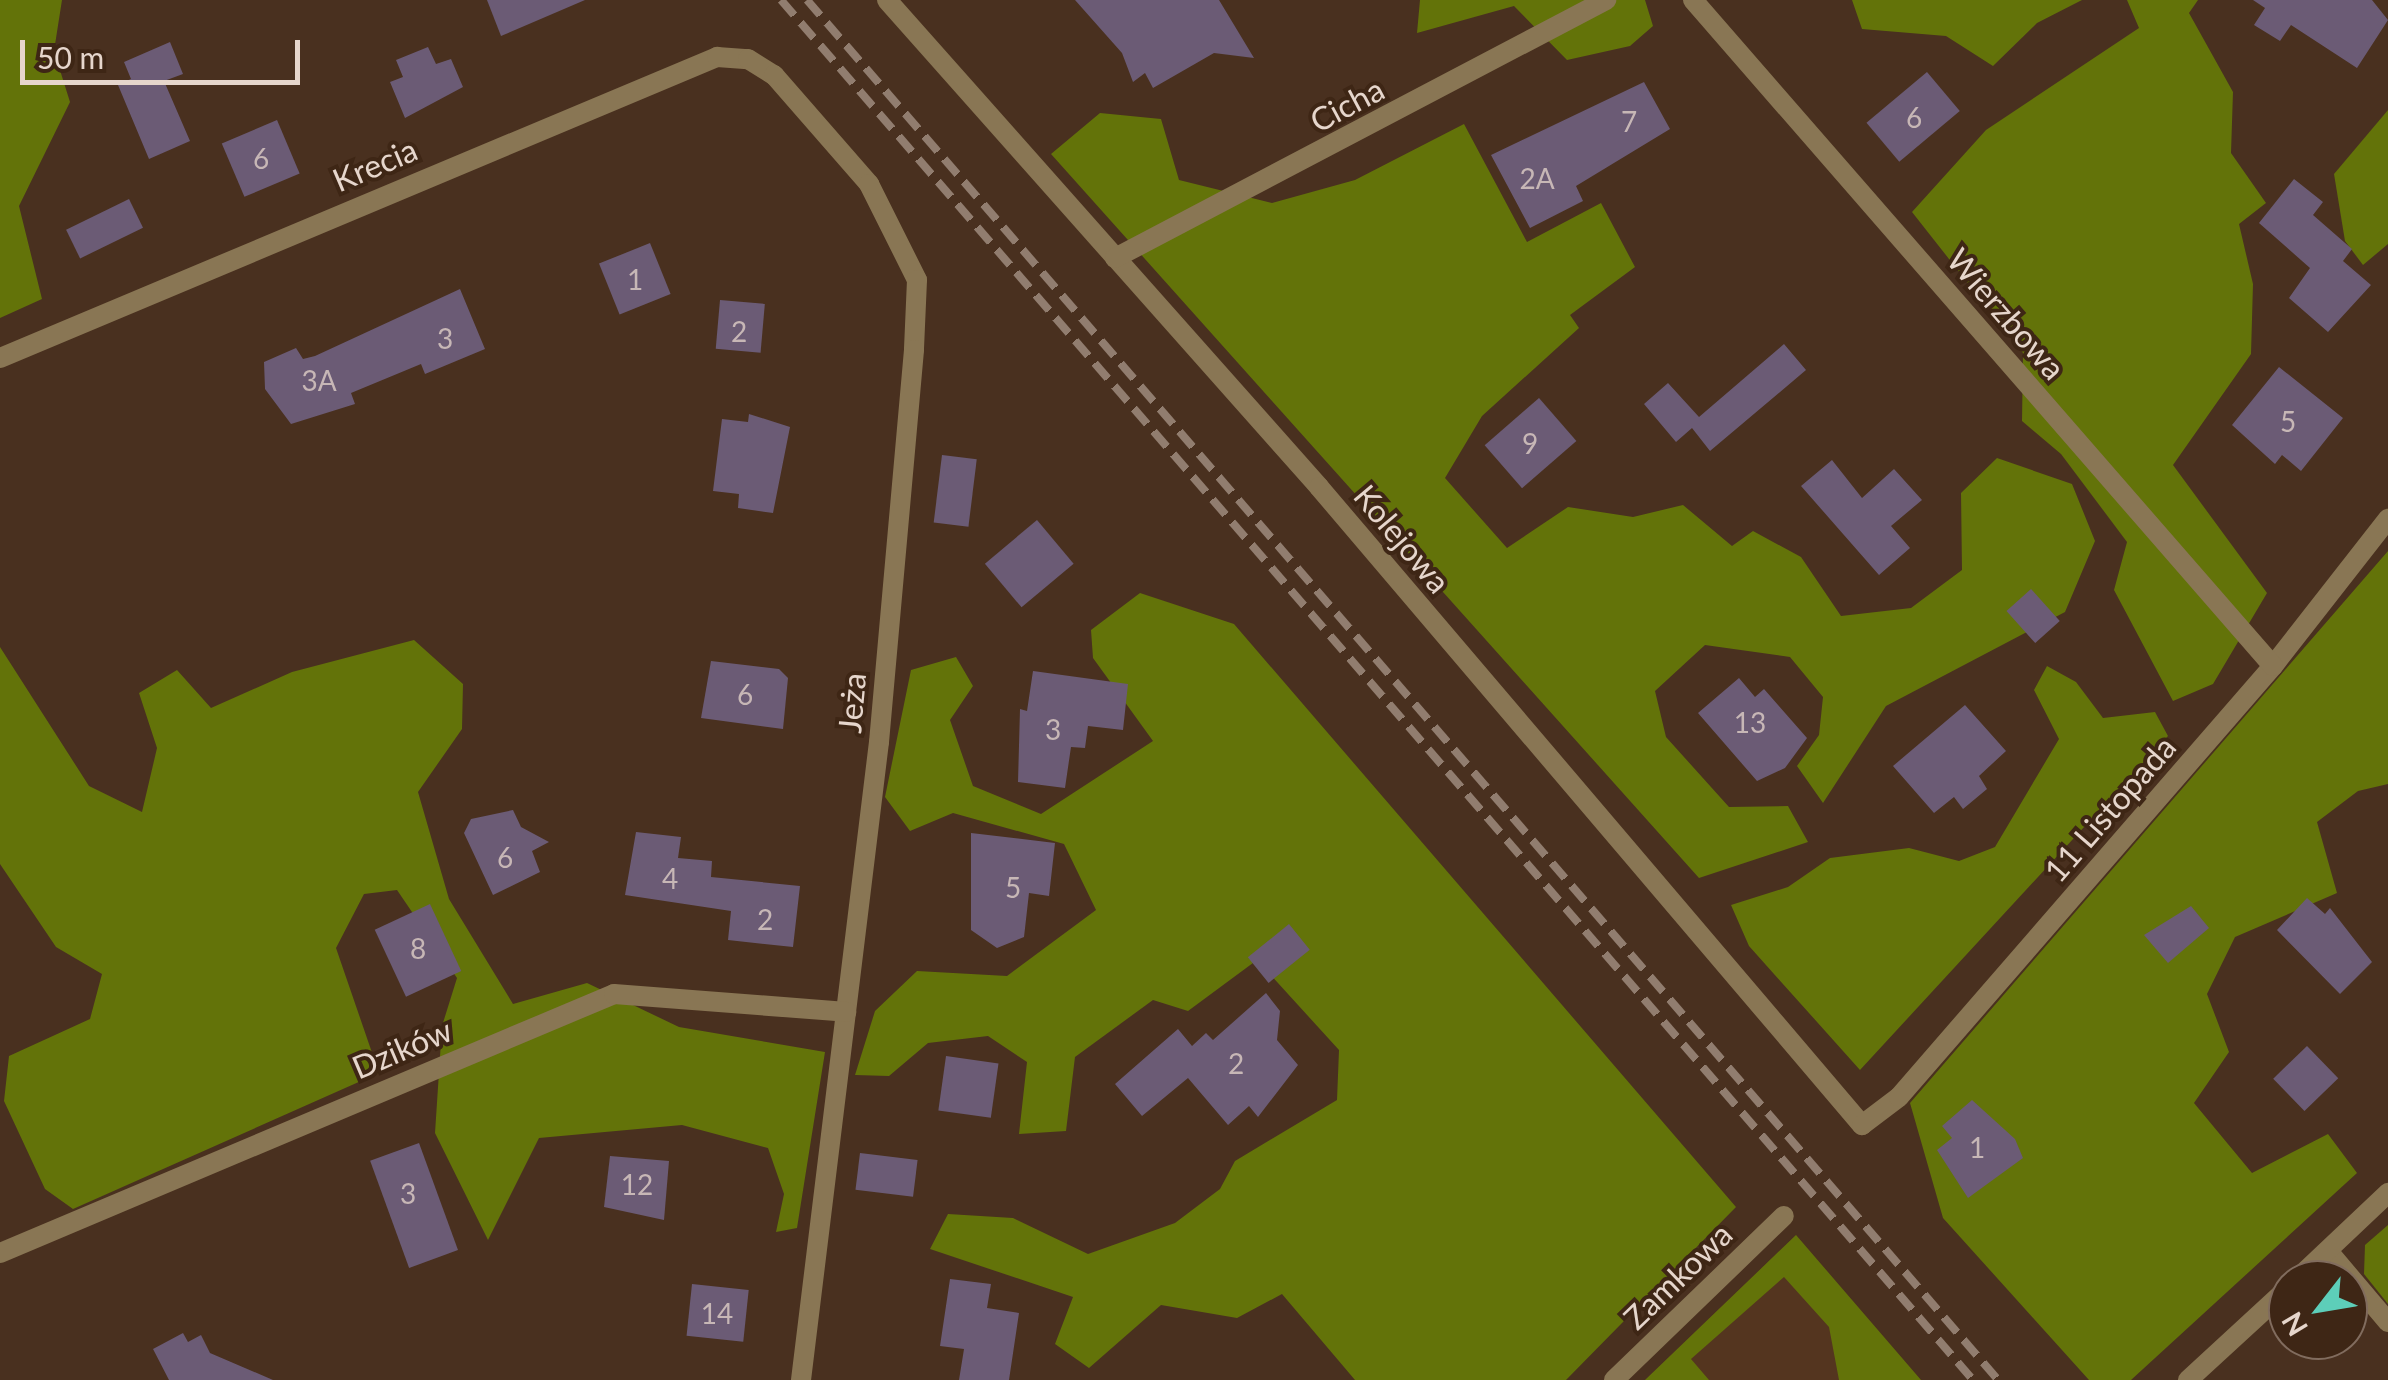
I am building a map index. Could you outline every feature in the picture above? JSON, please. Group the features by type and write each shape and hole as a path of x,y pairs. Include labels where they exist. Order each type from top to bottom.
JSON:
{"street":[{"name":"Kolejowa","path":"887,0 1115,258 1862,1126"},
{"name":"Cicha","path":"1115,258 1606,0"},
{"name":"Wierzbowa","path":"1694,0 2273,666"},
{"name":"Krecia","path":"0,358 694,62 737,57 774,75"},
{"name":"Jeża","path":"774,75 868,184 917,280 846,1012 801,1380"},
{"name":"11 Listopada","path":"1862,1126 1899,1097 2273,666 2388,519"},
{"name":"Dzików","path":"0,1253 614,994 846,1012"},
{"path":"2318,1260 2388,1193"},
{"name":"Zamkowa","path":"1614,1380 1784,1216"},
{"path":"2328,1251 2388,1322"},
{"path":"2188,1380 2268,1306"}],"shaded area":[{"path":"1796,1235 1921,1380 1645,1380"}],"green space":[{"path":"0,0 62,0 54,51 70,102 19,206 42,299 0,318"},
{"path":"1420,0 1645,0 1653,26 1630,46 1567,60 1514,6 1417,33"},
{"path":"1852,0 2082,0 2037,23 1993,66 1946,36 1862,29"},
{"path":"2127,0 2198,0 2189,13 2233,92 2231,153 2266,203 2239,224 2253,284 2251,354 2173,465 2267,593 2213,684 2173,701 2114,590 2127,542 2061,454 2022,421 2023,353 1912,212 1986,130 2139,28"},
{"path":"2388,110 2388,244 2363,265 2345,241 2334,174"},
{"path":"1100,113 1161,119 1179,180 1272,203 1355,180 1464,124 1527,242 1601,203 1635,267 1570,315 1579,328 1482,416 1445,478 1507,548 1568,507 1633,517 1683,505 1732,546 1753,531 1801,557 1841,616 1911,608 1962,570 1961,493 1997,458 2072,484 2095,541 2065,612 1886,706 1823,803 1797,766 1819,735 1823,697 1790,657 1705,645 1655,691 1666,737 1729,807 1788,806 1808,842 1699,878 1051,154"},
{"path":"2388,551 2388,784 2358,791 2317,822 2337,893 2235,937 2207,994 2229,1052 2194,1103 2252,1173 2328,1134 2357,1173 2131,1380 2089,1380 1943,1218 1910,1103"},
{"path":"1140,593 1234,624 1736,1207 1566,1380 1355,1380 1282,1294 1237,1318 1161,1305 1089,1368 1055,1344 1073,1297 930,1249 948,1214 1013,1218 1088,1254 1175,1223 1220,1189 1235,1161 1337,1100 1339,1050 1257,960 1188,1011 1153,1000 1075,1057 1066,1131 1019,1134 1027,1062 988,1036 928,1043 889,1076 855,1075 875,1011 917,971 1007,976 1096,910 1064,844 953,813 910,831 885,797 911,670 956,657 973,686 950,720 973,786 1041,814 1153,741 1093,658 1091,630"},
{"path":"414,640 463,684 462,729 418,792 449,899 513,1004 587,983 679,1027 825,1052 797,1228 776,1232 784,1194 768,1148 682,1125 539,1138 488,1240 435,1133 442,1026 457,978 397,890 364,894 336,948 379,1073 73,1209 45,1189 4,1101 9,1056 90,1019 102,974 56,947 0,864 0,647 89,786 142,812 157,748 139,693 177,670 211,708 292,672"},
{"path":"2047,666 2076,682 2103,718 2155,712 2168,736 1860,1070 1749,946 1731,905 1788,887 1830,858 1909,848 1959,861 1995,847 2059,739 2034,690"},
{"path":"2388,1225 2388,1304 2368,1279 2365,1245"},
{"path":"1796,1235 1921,1380 1839,1380 1829,1327 1784,1277 1691,1359 1709,1380 1645,1380"}],"building":[{"path":"487,0 585,0 501,36"},
{"path":"1075,0 1219,0 1254,58 1214,53 1153,88 1145,73 1133,82 1122,53"},
{"path":"2253,0 2372,0 2388,20 2357,68 2291,25 2280,41 2254,25 2265,8"},
{"path":"170,42 183,74 164,81 190,141 149,159 118,85 131,79 124,62"},
{"path":"428,47 436,64 451,59 463,87 405,118 390,82 403,77 396,60"},
{"path":"1927,72 1960,111 1899,162 1866,123"},
{"path":"1644,82 1670,129 1576,186 1583,201 1530,228 1491,155"},
{"path":"277,120 300,173 244,197 222,143"},
{"path":"2294,179 2323,202 2313,215 2352,249 2343,261 2371,285 2328,332 2289,298 2310,268 2259,223"},
{"path":"129,199 143,228 80,258 66,230"},
{"path":"650,243 671,294 620,315 599,264"},
{"path":"460,289 485,349 425,374 421,364 351,393 355,404 291,424 265,389 264,362 296,348 303,359 315,356"},
{"path":"720,300 765,304 761,353 716,349"},
{"path":"1784,344 1806,370 1710,451 1692,428 1676,442 1644,404 1668,383 1699,417"},
{"path":"2279,367 2343,418 2301,471 2282,455 2275,464 2232,425"},
{"path":"1539,398 1576,441 1522,488 1485,445"},
{"path":"749,414 790,427 773,513 738,508 739,494 713,491 722,419 748,422"},
{"path":"942,455 977,459 968,527 934,522"},
{"path":"1832,460 1862,498 1894,469 1922,500 1891,526 1910,548 1879,575 1801,486"},
{"path":"1037,520 1074,564 1022,607 985,564"},
{"path":"2031,589 2060,621 2035,643 2006,611"},
{"path":"711,661 779,669 788,678 783,729 701,718"},
{"path":"1033,671 1128,684 1123,730 1088,726 1085,748 1071,747 1065,788 1018,782 1020,709 1027,711"},
{"path":"1739,678 1755,697 1764,689 1807,738 1785,768 1757,781 1698,713"},
{"path":"1965,705 2006,751 1979,776 1987,789 1963,809 1954,797 1934,813 1893,766"},
{"path":"513,810 521,827 549,842 532,851 540,872 493,895 464,833 471,819"},
{"path":"636,832 681,837 678,858 712,861 711,877 800,886 793,947 728,940 731,911 625,895"},
{"path":"971,833 1055,843 1049,896 1029,893 1024,937 997,948 971,930"},
{"path":"2307,898 2325,914 2330,908 2372,962 2340,994 2277,930"},
{"path":"430,904 461,971 406,997 375,930"},
{"path":"2191,906 2209,928 2168,963 2144,935"},
{"path":"1289,924 1310,950 1269,983 1248,957"},
{"path":"1266,993 1280,1011 1277,1040 1298,1065 1258,1117 1249,1106 1228,1125 1188,1078 1142,1116 1115,1084 1178,1029 1192,1046 1206,1033 1213,1040"},
{"path":"2307,1046 2338,1078 2304,1111 2273,1079"},
{"path":"946,1056 998,1063 991,1118 938,1110"},
{"path":"1972,1100 2015,1139 2023,1158 1968,1198 1937,1150 1952,1138 1942,1126"},
{"path":"419,1143 458,1250 409,1268 370,1161"},
{"path":"860,1153 918,1160 913,1197 855,1190"},
{"path":"610,1156 669,1161 664,1220 604,1207"},
{"path":"950,1279 991,1284 987,1308 1019,1313 1009,1380 959,1380 964,1349 940,1346"},
{"path":"692,1284 749,1290 743,1342 687,1336"},
{"path":"183,1333 188,1342 201,1335 210,1353 273,1380 169,1380 153,1349"}],"railway":[{"path":"781,0 1973,1380"},
{"path":"807,0 1998,1380"}]}
